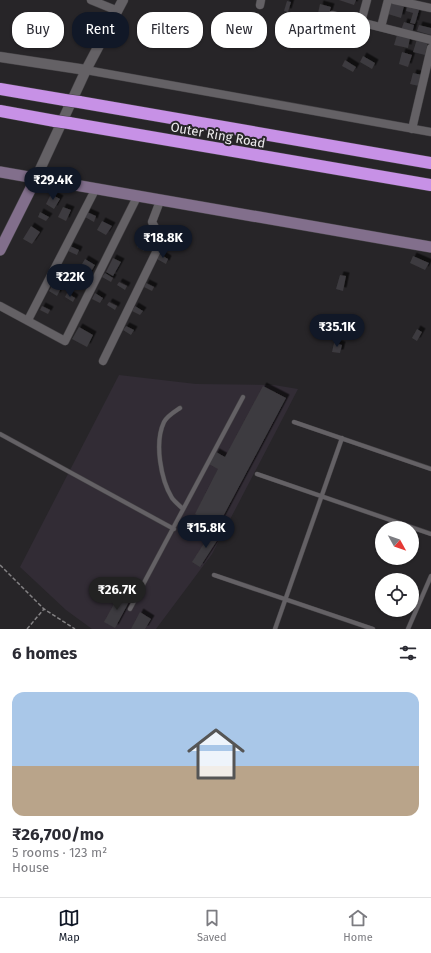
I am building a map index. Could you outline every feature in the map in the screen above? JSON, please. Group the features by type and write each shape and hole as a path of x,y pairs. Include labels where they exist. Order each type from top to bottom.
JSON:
{"highway":[{"name":"Outer Ring Road","path":"0,89 431,163"},
{"name":"Outer Ring Road","path":"0,111 431,185"}],"main road":[{"path":"0,172 94,190 431,247"},
{"path":"0,250 36,178"}],"street":[{"path":"91,0 118,11"},
{"path":"36,178 86,70 123,0"},
{"path":"363,12 367,0"},
{"path":"380,27 388,0"},
{"path":"394,0 431,8"},
{"path":"370,24 431,40"},
{"path":"412,129 427,85 431,48"},
{"path":"0,56 431,132"},
{"path":"28,320 94,190"},
{"path":"0,306 65,341 137,197"},
{"path":"103,361 162,240 152,222 160,201"}],"lane":[{"path":"130,609 243,397"},
{"path":"180,408 170,415 164,423 160,439 159,466 172,499 183,509"},
{"path":"294,422 431,469"},
{"path":"0,434 174,529"},
{"path":"275,629 342,438"},
{"path":"256,474 431,534"},
{"path":"214,576 373,629"},
{"path":"408,629 431,576"}],"path":[{"path":"0,564 44,609 75,629"},
{"path":"27,629 44,609"}],"shaded area":[{"path":"119,375 196,384 274,385 298,389 212,554 156,629 92,629 66,610 20,567"}],"building":[{"path":"339,0 356,0 354,5"},
{"path":"287,1 291,2 288,12 284,11"},
{"path":"391,2 404,6 401,18 388,14"},
{"path":"320,4 331,7 329,12 318,12"},
{"path":"407,7 419,10 415,24 410,23 413,13 406,11"},
{"path":"404,22 414,25 412,34 401,30"},
{"path":"419,25 431,28 431,35 417,31"},
{"path":"397,35 410,38 408,48 394,45"},
{"path":"417,39 428,42 425,55 413,52"},
{"path":"402,52 412,55 408,67 399,64"},
{"path":"363,56 375,63 372,69 360,62"},
{"path":"345,60 356,67 353,72 342,66"},
{"path":"413,73 422,75 419,86 410,84"},
{"path":"51,194 60,199 54,209 46,204"},
{"path":"63,207 71,210 66,221 58,217"},
{"path":"40,212 49,217 46,221 38,217"},
{"path":"87,212 96,216 94,222 85,217"},
{"path":"102,221 112,226 106,235 97,230"},
{"path":"31,226 40,232 32,244 23,239"},
{"path":"139,242 147,246 144,251 137,247"},
{"path":"70,246 79,250 77,255 68,251"},
{"path":"160,254 168,259 166,264 157,259"},
{"path":"413,256 429,263 425,270 410,263"},
{"path":"113,258 121,262 113,276 106,272"},
{"path":"85,259 95,265 88,277 78,271"},
{"path":"105,273 113,278 111,282 102,277"},
{"path":"340,275 346,276 343,291 336,289"},
{"path":"119,282 127,286 125,290 117,285"},
{"path":"146,283 154,287 152,291 144,287"},
{"path":"52,286 60,290 57,296 49,291"},
{"path":"67,293 75,298 73,302 65,297"},
{"path":"95,293 103,298 100,303 92,299"},
{"path":"109,302 117,306 115,310 107,305"},
{"path":"42,306 50,310 48,314 40,310"},
{"path":"135,306 143,311 140,315 132,311"},
{"path":"126,326 134,330 131,335 123,330"},
{"path":"79,327 93,335 87,347 72,339"},
{"path":"417,329 422,332 417,341 412,338"},
{"path":"334,343 342,345 340,353 332,352"},
{"path":"263,386 286,398 218,526 195,514 218,469 209,464 216,452 225,457"},
{"path":"212,531 220,536 200,567 192,562"},
{"path":"119,595 130,600 115,628 104,622"},
{"path":"140,612 151,619 145,629 131,629"}]}
